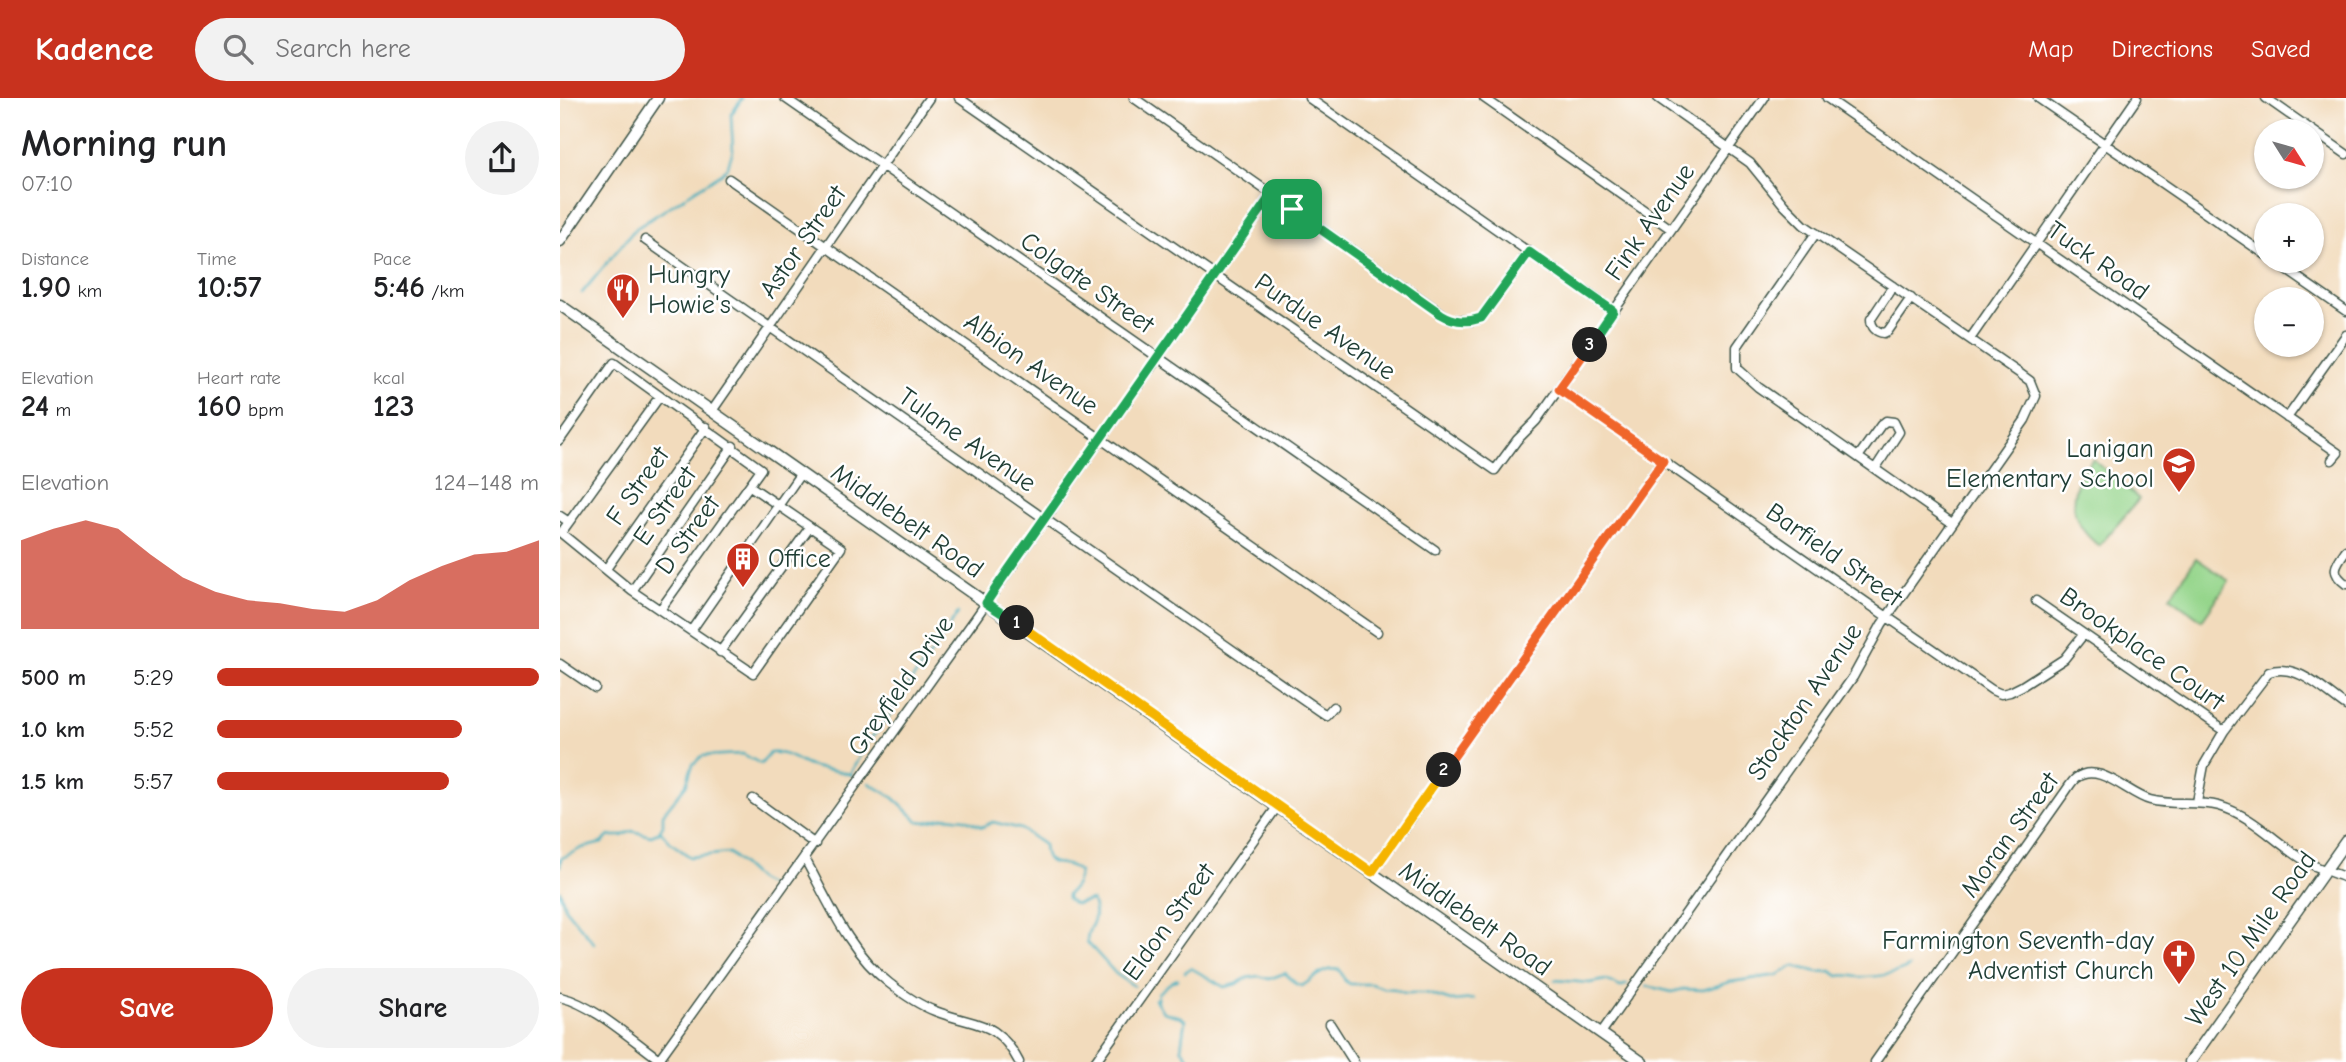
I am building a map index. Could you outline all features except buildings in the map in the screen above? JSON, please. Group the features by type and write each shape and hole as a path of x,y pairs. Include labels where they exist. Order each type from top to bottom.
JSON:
{"street":[{"path":"560,241 658,98"},
{"name":"Colgate Street","path":"785,98 1435,550"},
{"name":"Astor Street","path":"712,411 929,98"},
{"name":"Purdue Avenue","path":"959,98 1495,470"},
{"path":"1134,98 1441,314 1460,321 1481,318 1529,252"},
{"path":"1309,98 1613,311"},
{"path":"1484,98 1671,229"},
{"path":"1658,98 1750,163 1791,213 1816,233 1970,338 2137,98"},
{"name":"Fink Avenue","path":"1495,470 1517,440 1536,421 1764,98"},
{"name":"Tuck Road","path":"1827,98 2337,453 2332,460"},
{"path":"2038,98 2254,248"},
{"path":"2266,98 2346,153"},
{"name":"Albion Avenue","path":"729,180 1377,632"},
{"name":"Greyfield Drive","path":"660,1061 986,603 1272,194"},
{"path":"1816,233 1737,347 1737,368 1758,387 1952,523"},
{"name":"Tulane Avenue","path":"645,240 1326,715 1333,707"},
{"path":"2291,273 2346,311"},
{"path":"1893,286 1871,319 1876,330 1884,333 1888,331 1912,298"},
{"name":"Middlebelt Road","path":"560,305 1372,872 1636,1060"},
{"path":"2287,418 2346,335"},
{"name":"Stockton Avenue","path":"1601,1033 1853,677 1887,617 2035,402 2035,391 2030,381 1970,338"},
{"path":"560,440 614,363 733,446 761,469 750,485 841,548 753,673 632,591 561,533 660,396"},
{"name":"Barfield Street","path":"1559,389 1992,690 2001,694 2022,686 2064,659 2084,635"},
{"path":"1858,457 1881,425 1886,421 1894,422 1899,432 1897,438 1875,469"},
{"name":"F Street","path":"606,569 706,427"},
{"name":"E Street","path":"632,591 733,446"},
{"path":"1372,872 1663,461"},
{"path":"691,631 801,473"},
{"name":"D Street","path":"660,610 750,485"},
{"path":"560,516 569,523"},
{"path":"720,652 810,527"},
{"path":"2346,550 2334,566 2338,578 2346,584"},
{"name":"Brookplace Court","path":"2036,601 2224,731"},
{"path":"560,664 595,688"},
{"path":"2346,706 2293,670 2276,669 2269,672 2224,731 2204,765 2197,802 2234,812 2311,864 2346,878"},
{"name":"Moran Street","path":"1875,1062 2076,778 2094,772 2108,777 2134,795 2150,800 2197,802"},
{"path":"753,799 815,844"},
{"name":"Eldon Street","path":"1095,1062 1277,807"},
{"name":"West 10 Mile Road","path":"2190,1062 2346,841"},
{"path":"804,859 850,941 887,982 933,1010 992,1029 1005,1039 1019,1062"},
{"path":"560,997 586,1008 660,1061"},
{"path":"1331,1024 1354,1062"}],"green space":[{"path":"2093,459 2139,499 2099,546 2080,526 2074,504 2078,482"},
{"path":"2196,558 2229,581 2202,620 2170,597"}],"waterway":[{"path":"582,293 635,229 722,173 728,166 733,150 731,115 742,98"},
{"path":"850,774 867,743 891,714 895,703 958,613"},
{"path":"560,859 582,848 602,843 609,836 622,836 632,831 651,836 658,833 663,825 663,814 686,785 693,764 702,756 743,754 761,764 770,753 777,753 818,768 852,775"},
{"path":"869,783 894,798 918,821 926,822 946,817 965,819 982,827 993,822 1021,829 1044,845 1045,854 1052,862 1073,867 1079,872 1077,882 1067,899 1075,904 1092,900 1094,909 1094,920 1087,942 1116,974 1134,986"},
{"path":"660,830 670,842 690,857 729,853 758,880 772,887"},
{"path":"560,866 561,859"},
{"path":"560,891 565,908 594,943"},
{"path":"1647,986 1672,992 1683,989 1703,990 1730,982 1778,975 1794,966 1818,972 1831,971 1838,976 1860,977 1886,975 1909,967"},
{"path":"1185,972 1191,968 1224,987 1247,978 1259,976 1269,979 1285,973 1302,986 1320,974 1335,969 1340,970 1345,981 1350,984 1372,984 1404,993 1426,993 1451,1001 1474,999"},
{"path":"1157,1000 1158,993 1178,979"},
{"path":"1555,980 1590,983 1606,980 1620,987 1627,984"},
{"path":"1155,999 1163,1012 1185,1020 1181,1048 1192,1062"}],"place":[{"name":"Hungry Howie's","path":"623,320"},
{"name":"Lanigan Elementary School","path":"2179,494"},
{"name":"Office","path":"743,589"},
{"name":"Farmington Seventh-day Adventist Church","path":"2179,986"}],"route":[{"path":"1272,194 1292,209 1441,314 1460,321 1481,318 1529,252 1613,311 1559,389 1663,461 1372,872 986,603 1272,194"}]}
